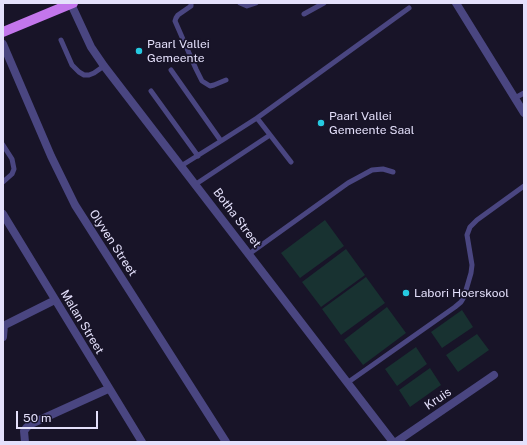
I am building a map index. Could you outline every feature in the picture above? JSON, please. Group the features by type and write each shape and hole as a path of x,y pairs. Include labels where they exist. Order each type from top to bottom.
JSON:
{"main road":[{"path":"3,32 72,3"}],"street":[{"name":"Botha Street","path":"72,3 91,46 104,66 393,442"},
{"path":"456,3 524,113"},
{"name":"Olyven Street","path":"3,44 51,156 75,205 226,442"},
{"name":"Malan Street","path":"3,214 108,389 142,442"},
{"path":"3,337 4,326 55,300"},
{"name":"Kruis","path":"396,442 494,375"},
{"path":"25,442 24,431 33,422 108,389"}],"lane":[{"path":"191,3 190,6 178,14 176,21 196,69 202,81 210,86 214,86 226,80"},
{"path":"240,3 247,6 256,3"},
{"path":"304,14 324,3"},
{"path":"181,166 257,118 409,8"},
{"path":"60,40 72,64 84,75 94,73 104,66"},
{"path":"171,70 221,141"},
{"path":"151,91 198,156"},
{"path":"514,98 524,93"},
{"path":"257,118 291,162"},
{"path":"196,184 270,135"},
{"path":"3,145 12,159 14,169 12,174 3,182"},
{"path":"249,254 348,183 372,170 383,169 393,172"},
{"path":"347,382 461,302 464,297 471,273 471,256 467,235 470,227 477,220 524,186"}],"green space":[{"path":"325,220 344,246 300,278 281,253"},
{"path":"346,249 365,275 321,307 302,282"},
{"path":"366,277 385,303 341,335 322,309"},
{"path":"387,307 406,333 363,365 344,340"},
{"path":"462,310 473,327 442,348 431,332"},
{"path":"477,334 489,350 458,372 446,355"},
{"path":"416,347 427,364 397,386 385,369"},
{"path":"430,368 441,385 410,407 399,390"}],"place":[{"name":"Paarl Vallei Gemeente","path":"139,51"},
{"name":"Paarl Vallei Gemeente Saal","path":"321,123"},
{"name":"Labori Hoerskool","path":"406,293"}]}
